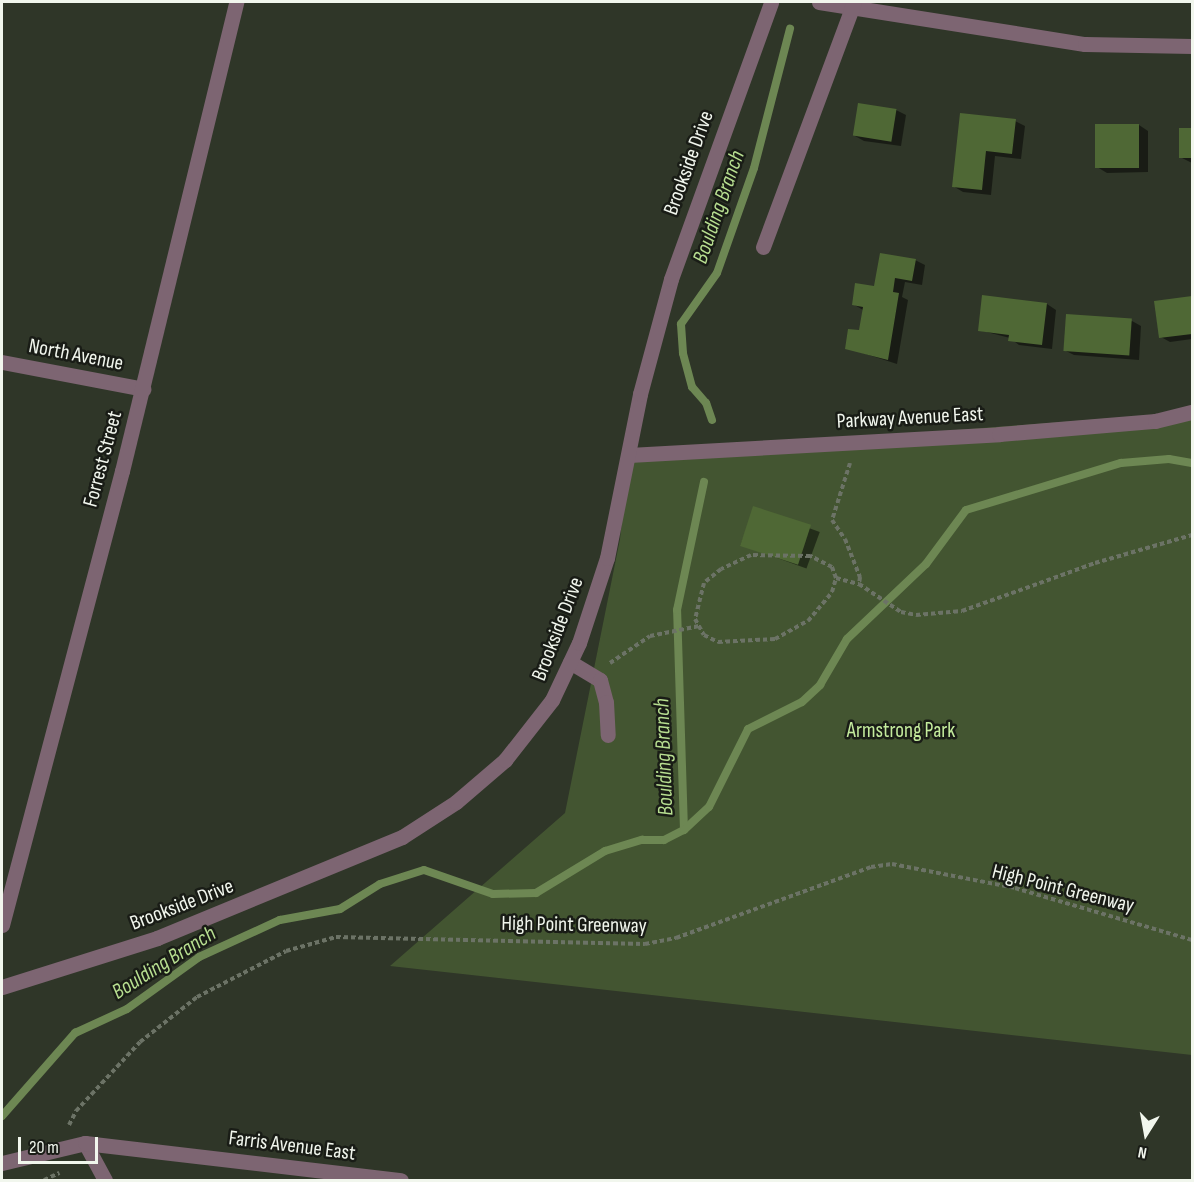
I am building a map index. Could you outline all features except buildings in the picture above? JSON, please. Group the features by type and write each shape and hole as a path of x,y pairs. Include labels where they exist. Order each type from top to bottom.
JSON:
{"street":[{"name":"Forrest Street","path":"2,925 143,389 236,2"},
{"name":"Brookside Drive","path":"2,987 158,939 402,837 456,802 505,760 552,700 570,662 607,558 640,394 671,279 771,2"},
{"path":"819,2 853,4 1085,44 1192,46"},
{"path":"763,247 853,4"},
{"name":"North Avenue","path":"2,362 143,389"},
{"name":"Parkway Avenue East","path":"629,455 1155,421 1192,412"},
{"path":"570,662 600,680 606,702 608,735"},
{"path":"85,1143 105,1180"},
{"name":"Farris Avenue East","path":"2,1163 85,1143 401,1180"}],"path":[{"path":"857,442 832,520 845,539 860,577 859,584"},
{"path":"836,578 859,584 901,612 916,615 962,611 1095,563 1192,535"},
{"path":"751,555 810,556 832,567 836,578 832,592 808,621 775,639 718,642 704,635 695,619 704,582 721,569 751,555"},
{"path":"600,680 610,663 642,640 699,626"},
{"name":"High Point Greenway","path":"44,1180 66,1169 65,1146 76,1111 140,1042 197,997 286,951 336,937 645,944 676,938 871,867 892,864 1015,888 1192,940"}],"green space":[{"name":"Armstrong Park","path":"1192,412 1192,1055 390,966 565,813 620,539 629,455"}],"waterway":[{"name":"Boulding Branch","path":"712,420 706,403 692,387 683,353 681,324 717,273 754,168 790,29"},
{"name":"Boulding Branch","path":"2,1116 75,1033 127,1009 199,957 280,920 340,909 380,884 424,870 493,894 536,893 605,851 642,840 664,840 684,830 709,807 748,729 802,702 820,685 847,639 926,564 966,510 1121,463 1169,459 1192,463"},
{"name":"Boulding Branch","path":"684,830 677,610 704,482"}]}
